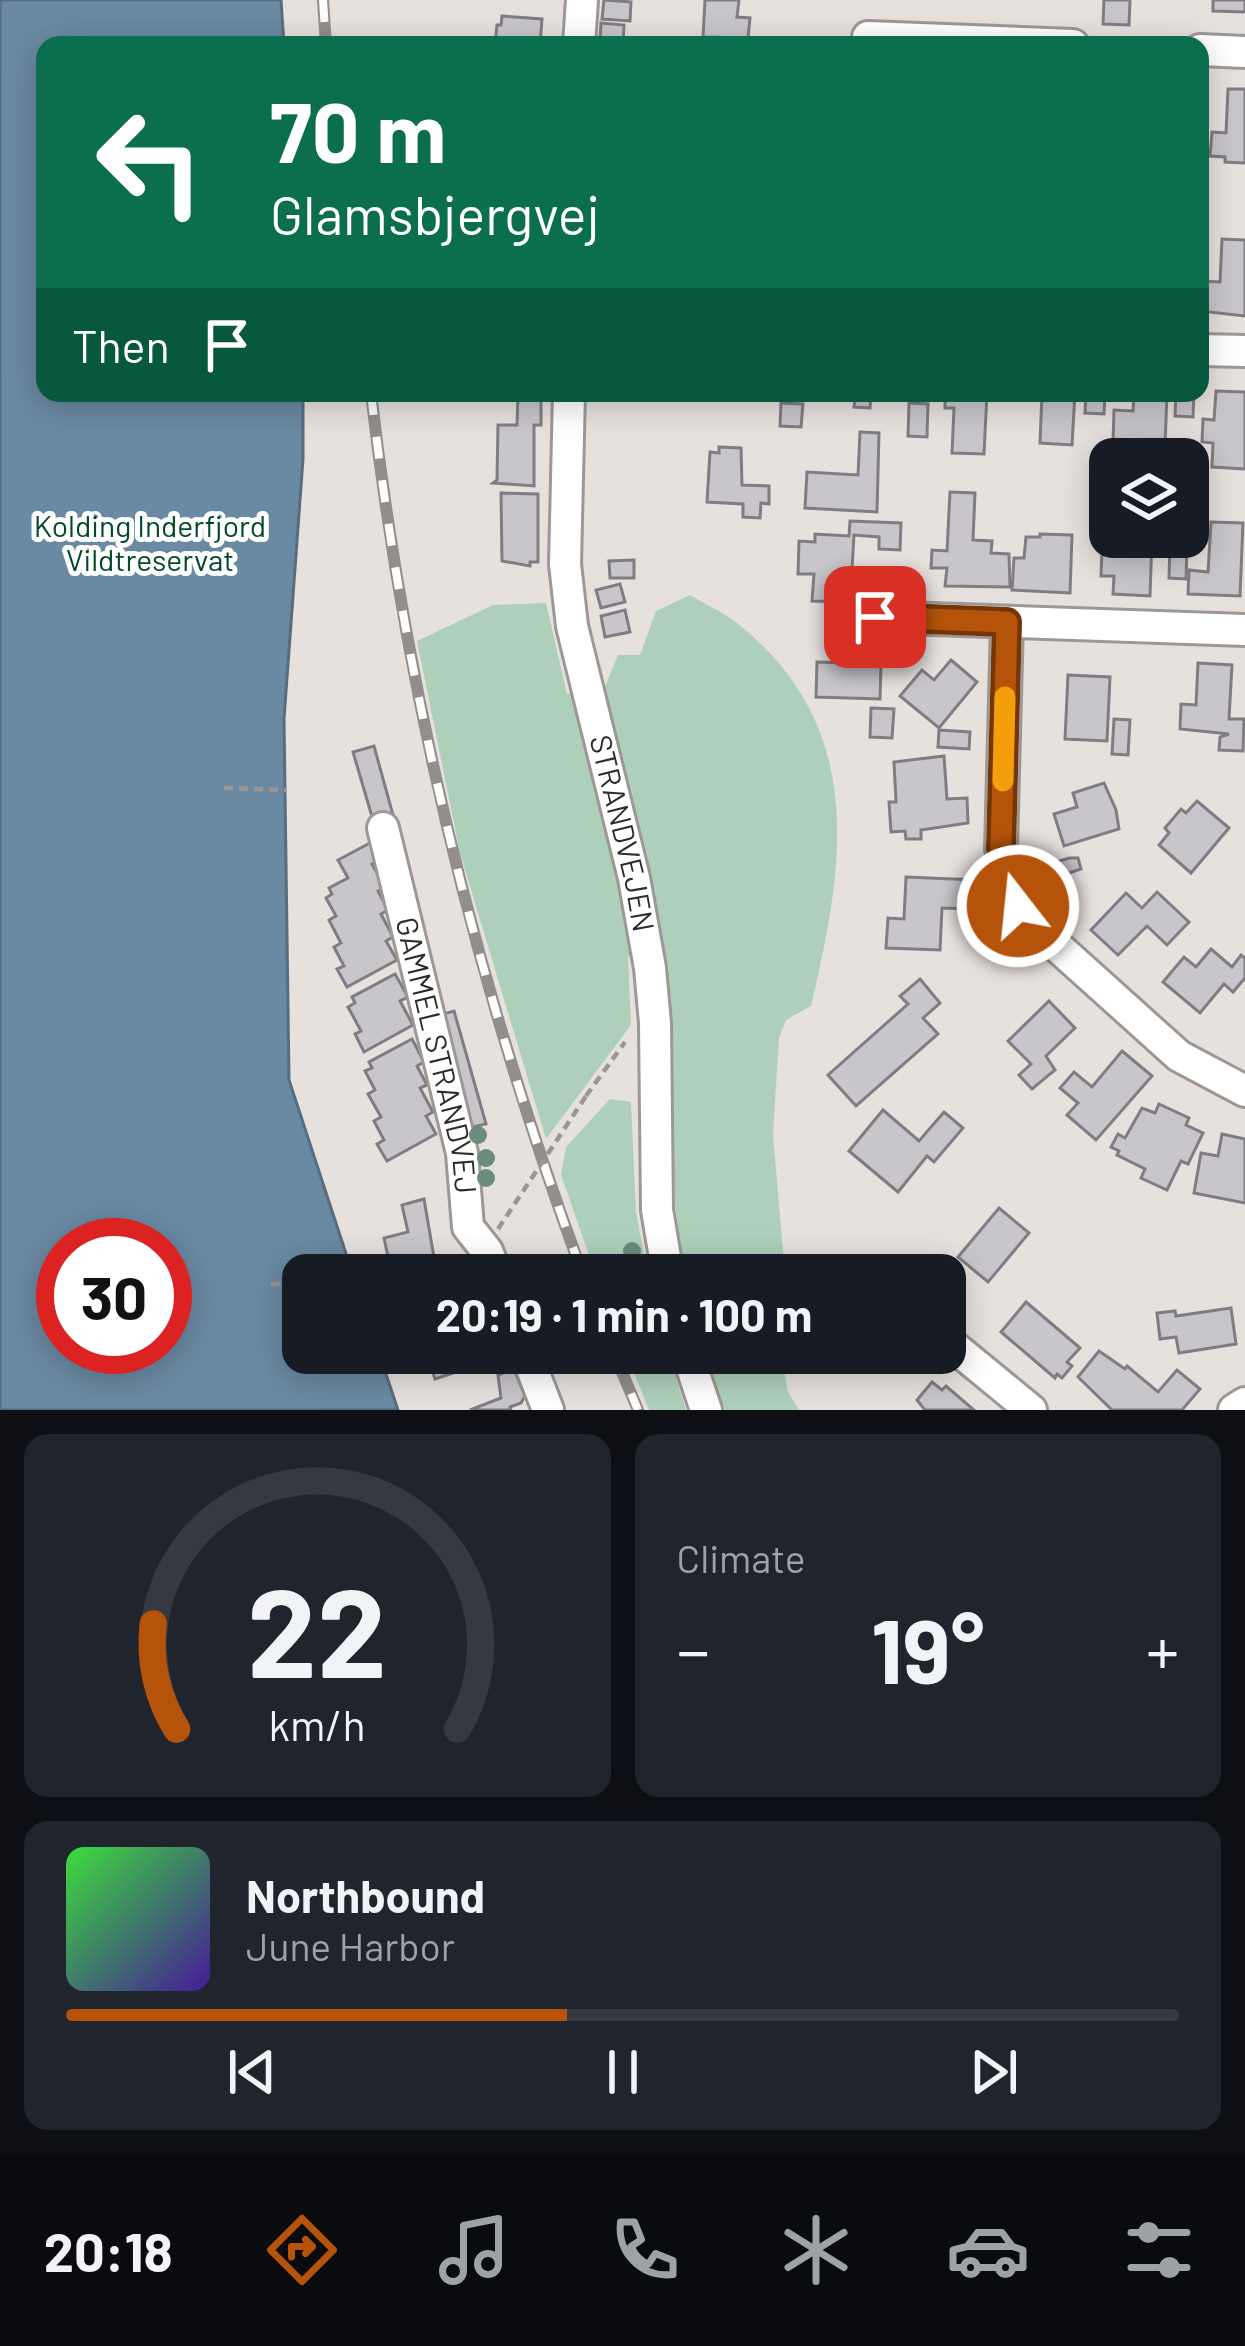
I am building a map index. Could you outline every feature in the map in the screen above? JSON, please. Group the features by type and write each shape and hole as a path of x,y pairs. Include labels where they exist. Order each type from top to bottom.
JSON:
{"street":[{"path":"580,36 582,0"},
{"path":"1209,50 1245,52"},
{"path":"1209,350 1245,351"},
{"name":"STRANDVEJEN","path":"568,402 565,564 572,626 634,878 650,968 657,1210 664,1254"},
{"path":"875,617 1245,630"},
{"path":"1007,622 1001,848 1018,906 1040,932 1179,1056 1245,1091"},
{"name":"GAMMEL STRANDVEJ","path":"383,828 462,1153 468,1227 489,1254"},
{"path":"966,1357 1031,1410"},
{"path":"534,1374 548,1410"},
{"path":"694,1374 706,1410"},
{"path":"1234,1410 1245,1402"}],"path":[{"path":"224,788 286,790"},
{"path":"498,1229 629,1037 655,1023"},
{"path":"271,1285 282,1283"}],"green space":[{"path":"690,595 737,623 779,663 808,706 827,752 836,800 832,900 811,1006 786,1020 779,1038 773,1134 783,1254 681,1254 668,1143 672,1033 665,951 628,956 631,1025 546,1139 460,853 417,641 493,605 546,603 567,694 605,687 618,655 640,655 656,611"},
{"path":"610,1099 631,1102 636,1212 644,1254 589,1254 561,1175 566,1147"},
{"path":"634,1374 675,1374 686,1410 649,1410"},
{"path":"712,1374 785,1374 788,1392 799,1410 725,1410"}],"water":[{"name":"Kolding Inderfjord Vildtreservat","path":"0,0 281,0 283,36 36,36 36,402 303,402 284,719 289,1080 346,1254 282,1254 282,1374 386,1374 398,1410 0,1410"}],"building":[{"path":"604,0 631,2 630,21 602,19"},
{"path":"705,0 739,0 737,17 750,18 748,36 703,36"},
{"path":"1104,0 1130,0 1129,25 1103,24"},
{"path":"1213,0 1245,0 1245,12 1213,11"},
{"path":"502,16 542,19 541,36 496,36 497,25"},
{"path":"601,23 624,25 623,36 600,36"},
{"path":"1228,89 1245,89 1245,163 1210,156 1212,132 1226,133"},
{"path":"1222,239 1245,240 1245,316 1209,312 1209,281 1220,282"},
{"path":"1216,391 1245,392 1245,469 1212,467 1213,443 1202,438 1203,419 1214,420"},
{"path":"518,402 541,402 541,425 534,425 534,486 493,483 497,480 498,425 517,425"},
{"path":"945,402 987,402 984,454 952,453 954,408 945,408"},
{"path":"1042,402 1074,402 1072,445 1040,443"},
{"path":"1086,402 1105,402 1104,414 1085,413"},
{"path":"1134,402 1167,402 1165,438 1113,438 1114,410 1133,411"},
{"path":"1176,402 1194,402 1193,417 1175,416"},
{"path":"781,403 803,404 801,427 780,426"},
{"path":"909,403 928,404 927,437 908,436"},
{"path":"860,432 879,433 877,512 805,508 807,472 858,475"},
{"path":"719,447 741,448 742,485 769,486 769,504 761,503 760,518 743,517 743,504 707,502 710,452 719,453"},
{"path":"950,492 975,493 973,540 992,541 991,553 1009,554 1010,587 945,586 947,568 931,568 932,550 947,551"},
{"path":"501,493 538,494 538,562 530,566 502,561"},
{"path":"850,521 901,523 900,550 879,549 879,537 854,535 850,602 812,601 814,574 798,574 799,541 815,542 815,534 849,536"},
{"path":"1211,522 1243,523 1240,596 1188,594 1189,570 1208,572"},
{"path":"1072,535 1070,593 1012,590 1014,558 1024,558 1026,537"},
{"path":"1102,558 1151,558 1150,596 1113,594 1114,576 1101,576"},
{"path":"1170,558 1187,558 1186,579 1169,578"},
{"path":"634,560 634,578 610,578 609,561"},
{"path":"620,584 625,602 601,608 596,590"},
{"path":"625,610 630,632 605,637 601,616"},
{"path":"951,660 977,682 939,728 900,696 922,670 934,680"},
{"path":"817,662 881,664 880,699 816,697"},
{"path":"1198,663 1232,665 1229,719 1244,719 1243,751 1219,750 1220,737 1229,734 1180,729 1181,704 1196,705"},
{"path":"1068,675 1110,677 1107,741 1065,739"},
{"path":"871,708 894,709 892,738 870,737"},
{"path":"1114,719 1130,720 1128,755 1112,754"},
{"path":"939,730 970,732 969,749 938,747"},
{"path":"374,746 393,815 373,820 353,752"},
{"path":"944,756 947,799 967,798 968,823 921,830 921,839 906,839 905,831 891,832 889,802 896,802 894,762"},
{"path":"1104,783 1119,829 1064,846 1054,814 1077,807 1073,793"},
{"path":"1197,801 1229,828 1191,873 1159,845 1169,833 1165,828 1181,809 1186,813"},
{"path":"370,843 379,860 372,864 385,887 378,891 388,910 381,914 393,937 386,941 397,960 347,987 337,969 344,966 334,947 341,943 329,920 336,916 326,898 332,894 329,888 348,878 338,860"},
{"path":"1078,858 1081,869 1048,880 1044,866"},
{"path":"906,877 976,880 975,909 942,908 940,950 886,948 888,918 904,919"},
{"path":"1157,892 1189,922 1167,945 1147,926 1118,955 1091,930 1126,893 1142,908"},
{"path":"1211,949 1232,967 1241,955 1245,958 1245,978 1233,992 1224,984 1200,1013 1163,982 1184,957 1196,967"},
{"path":"395,974 408,997 400,1001 413,1025 364,1052 355,1034 361,1031 348,1007 355,1003 352,997"},
{"path":"920,979 940,1003 923,1018 938,1034 856,1106 828,1075 908,1004 900,996"},
{"path":"1049,1001 1075,1028 1046,1056 1055,1070 1032,1089 1019,1075 1031,1064 1008,1041"},
{"path":"454,1011 486,1124 464,1129 436,1016"},
{"path":"412,1039 424,1062 417,1066 427,1085 420,1088 433,1112 426,1116 436,1134 387,1161 377,1144 384,1140 374,1121 381,1117 368,1094 375,1090 365,1071 372,1068 369,1062"},
{"path":"1122,1051 1152,1076 1096,1140 1067,1115 1078,1103 1060,1088 1074,1072 1092,1087"},
{"path":"1159,1104 1189,1118 1186,1125 1203,1133 1188,1164 1181,1161 1167,1190 1141,1178 1145,1169 1111,1147 1118,1134 1125,1138 1142,1108 1155,1113"},
{"path":"883,1110 919,1141 944,1112 963,1128 934,1162 927,1156 898,1192 849,1151"},
{"path":"1222,1134 1245,1139 1245,1203 1194,1193 1201,1153 1218,1156"},
{"path":"424,1199 433,1254 387,1254 384,1238 408,1232 402,1205"},
{"path":"999,1208 1029,1233 988,1282 966,1264 966,1254 961,1254"},
{"path":"1026,1302 1080,1348 1067,1362 1072,1366 1062,1378 1057,1374 1055,1378 1001,1332"},
{"path":"1231,1308 1236,1344 1179,1353 1176,1337 1160,1339 1157,1313 1175,1311 1176,1316"},
{"path":"1099,1351 1127,1366 1158,1392 1177,1370 1200,1389 1182,1410 1112,1410 1078,1377"},
{"path":"516,1374 525,1396 521,1403 511,1410 470,1410 501,1398 498,1375"},
{"path":"932,1382 942,1390 946,1386 974,1410 925,1410 917,1400"}],"railway":[{"path":"323,0 325,36"},
{"path":"372,402 404,618 450,840 510,1059 576,1254"},
{"path":"623,1374 638,1410"}],"slow traffic":[{"path":"1003,781 1005,697"}],"route":[{"path":"875,617 1007,622 1001,848 1018,906"}]}
